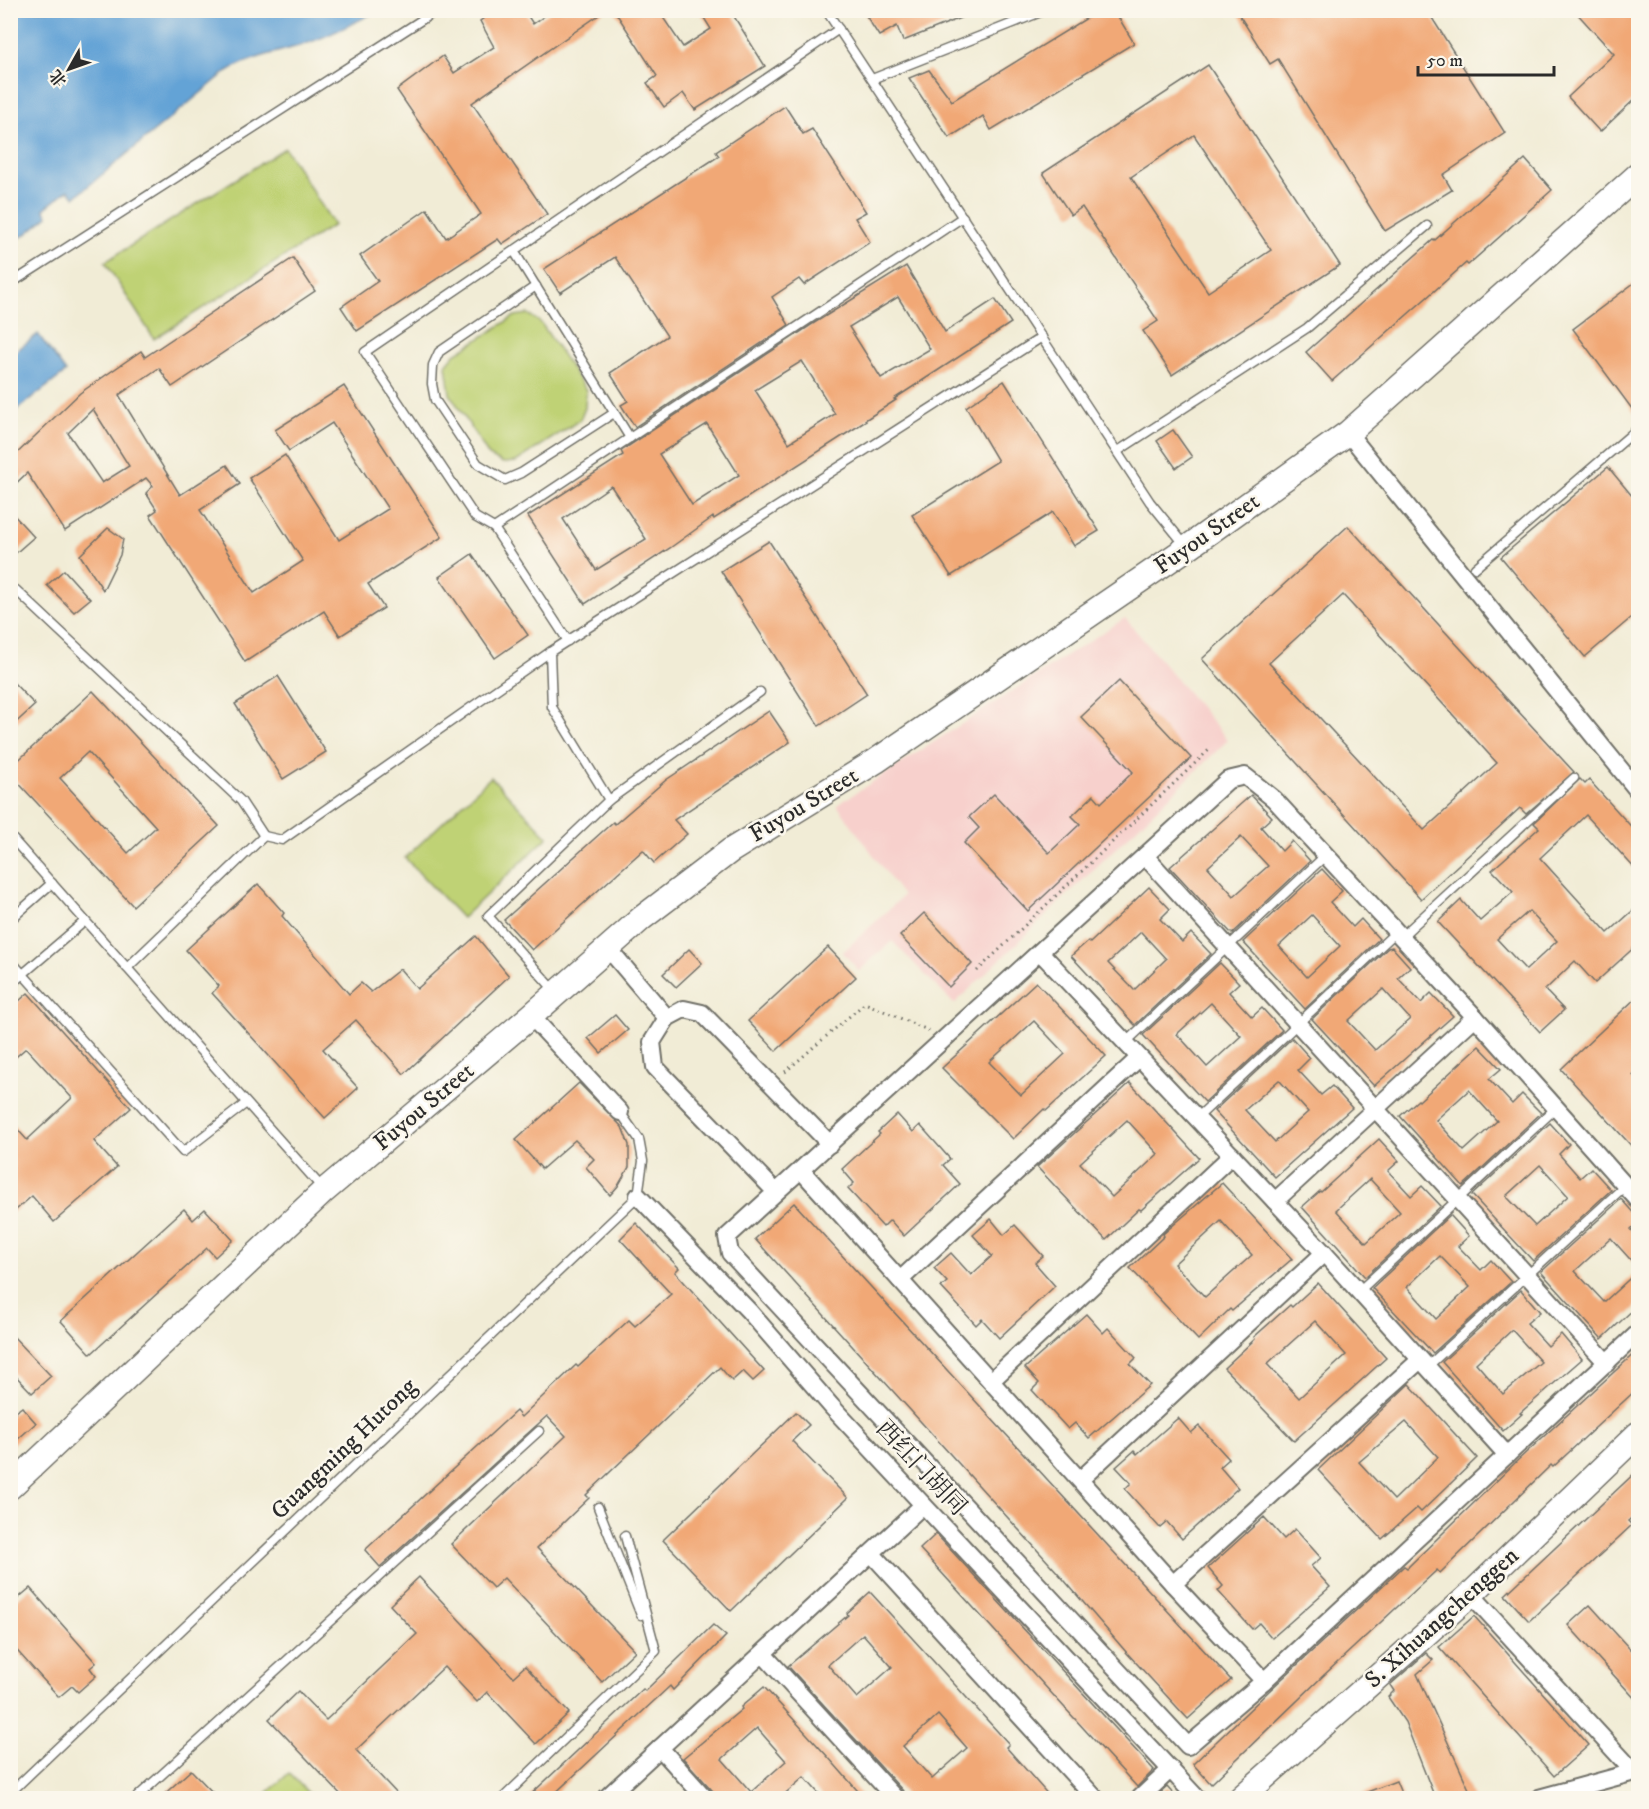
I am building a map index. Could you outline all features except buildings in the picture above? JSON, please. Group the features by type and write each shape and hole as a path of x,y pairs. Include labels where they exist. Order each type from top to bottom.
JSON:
{"main road":[{"name":"Fuyou Street","path":"10,1488 324,1191 531,1016 642,918 730,851 876,761 1187,548 1348,433 1635,187"},
{"name":"S. Xihuangchenggen","path":"1241,1798 1472,1594 1638,1434"}],"street":[{"path":"1348,433 1638,791"},
{"path":"1638,1200 1475,1017 1326,855 1274,799 1245,776 1228,780 727,1237 730,1254 1188,1746 1264,1681 1638,1333"},
{"path":"1146,856 1607,1363"},
{"path":"608,948 667,1018"},
{"path":"1040,952 1324,1253 1507,1455"},
{"path":"776,1192 655,1067 652,1042 667,1018 684,1009 702,1013 830,1144"},
{"path":"531,1016 620,1112"},
{"path":"1275,1201 1475,1017"},
{"path":"900,1280 1139,1058"},
{"path":"992,1381 1232,1155"},
{"path":"801,1170 1173,1584 1264,1681"},
{"name":"西红门胡同","path":"638,1196 749,1311 832,1407 922,1505 1197,1798"},
{"path":"1081,1479 1324,1253"},
{"path":"1173,1584 1424,1363"},
{"path":"606,1798 872,1554 922,1505"},
{"path":"872,1554 1095,1798"},
{"path":"1472,1594 1636,1772 1539,1798"},
{"path":"763,1654 896,1798"},
{"path":"660,1748 705,1798"},
{"path":"1140,1798 1171,1769"}],"lane":[{"path":"10,284 437,10"},
{"path":"826,10 1150,502 1187,548"},
{"path":"872,79 1046,10"},
{"path":"568,640 494,528 475,517 365,352 839,29"},
{"path":"494,528 963,217"},
{"path":"1118,451 1307,328 1427,226"},
{"path":"514,251 630,438"},
{"path":"536,286 439,352 433,365 432,375 435,399 478,464 505,480 521,473 614,413"},
{"path":"10,596 16,590 241,801 264,836 282,840 568,640 1042,337"},
{"path":"1475,568 1634,432"},
{"path":"550,652 552,707 609,800"},
{"path":"557,993 488,916 609,800 760,692"},
{"path":"1197,1118 1299,1023 1574,778"},
{"path":"10,836 324,1191"},
{"path":"127,968 264,836"},
{"path":"1125,1043 1326,855"},
{"path":"10,920 52,883"},
{"path":"10,985 85,921"},
{"path":"10,960 183,1152 245,1104"},
{"path":"1358,1292 1556,1108"},
{"path":"620,1112 639,1139 643,1161 638,1196"},
{"path":"1424,1363 1527,1275 1626,1185"},
{"name":"Guangming Hutong","path":"10,1793 638,1196"},
{"path":"136,1798 539,1431"},
{"path":"598,1507 656,1651"},
{"path":"625,1536 656,1651"},
{"path":"503,1798 656,1651"}],"path":[{"path":"977,971 1211,748"},
{"path":"772,1083 865,1003 946,1038"}],"shaded area":[{"path":"1125,618 1228,740 954,1004 892,941 859,971 843,952 903,896 837,805"}],"green space":[{"path":"285,148 334,225 154,339 105,262"},
{"path":"528,314 541,323 586,390 585,408 580,420 516,462 503,463 489,456 450,394 446,365 455,354 515,316"},
{"path":"491,777 548,837 462,918 405,858"},
{"path":"289,1773 313,1798 262,1798"}],"water":[{"path":"11,10 377,11 324,37 255,59 226,72 75,197 68,190 44,209 48,216 26,234 11,242"},
{"path":"38,334 66,372 11,414 11,355"}]}
